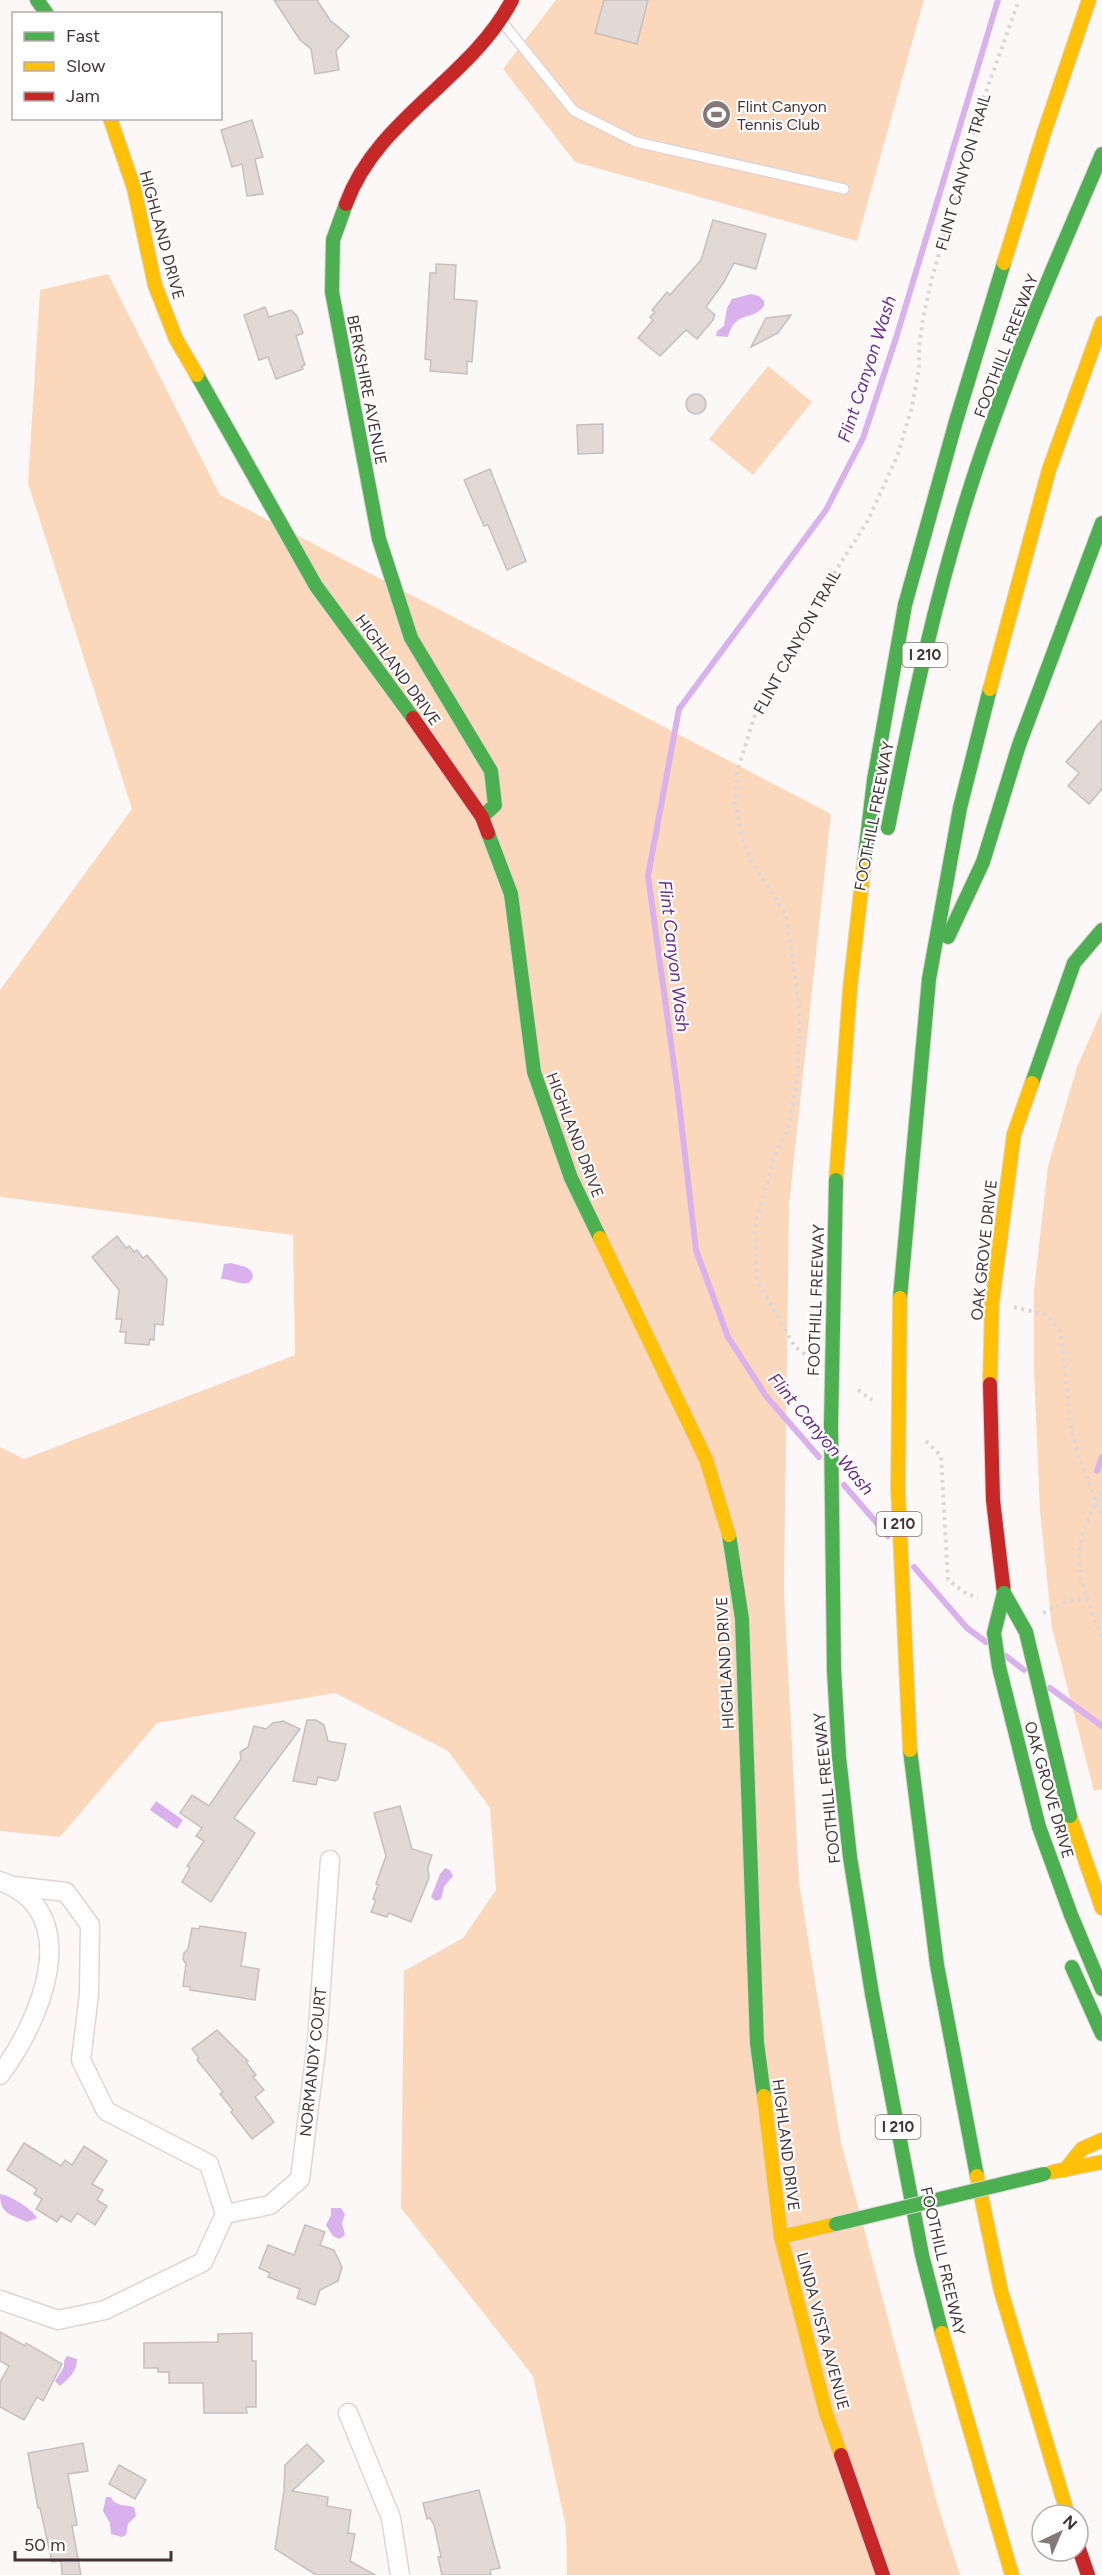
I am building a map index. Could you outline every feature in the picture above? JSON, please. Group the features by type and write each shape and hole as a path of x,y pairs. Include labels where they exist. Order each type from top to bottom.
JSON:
{"main road":[{"name":"BERKSHIRE AVENUE","path":"482,816 495,805 491,771 411,638 380,538 332,292 333,240 350,196 369,159 395,128 453,73 501,21 512,0"},
{"path":"836,1180 850,989 874,780 905,605 956,420 1044,133 1089,0"},
{"name":"HIGHLAND DRIVE","path":"111,120 134,188 155,285 176,339 316,586 482,816 511,894 537,1083 571,1178 706,1459 729,1533 742,1619 757,2043 781,2237"},
{"name":"FOOTHILL FREEWAY","path":"886,839 906,736 934,618 973,481 1016,358 1102,154"},
{"name":"I 210","path":"1064,2503 1001,2291 974,2163 937,1965 910,1750 898,1489 900,1298 929,979 960,808 1049,470 1102,323"},
{"path":"929,979 983,862 1019,745 1102,523"},
{"name":"FOOTHILL FREEWAY","path":"872,920 836,1180 831,1331 830,1485 834,1670 839,1757 850,1857 872,1994 922,2255 956,2387 1012,2575"},
{"name":"OAK GROVE DRIVE","path":"1102,930 1074,963 1014,1134 992,1302 990,1406 993,1500 1004,1593 994,1634 999,1667 1039,1827 1071,1915 1102,1989"},
{"name":"OAK GROVE DRIVE","path":"1004,1593 1026,1632 1070,1816 1102,1908"},
{"path":"1071,1915 1067,1947 1102,2034"},
{"path":"1065,2170 1082,2149 1102,2140"},
{"name":"LINDA VISTA AVENUE","path":"883,2575 826,2413 781,2237 1102,2162"}],"street":[{"name":"NORMANDY COURT","path":"225,2214 270,2205 300,2179 317,2042 330,1860"},
{"path":"0,2300 58,2320 105,2310 203,2262 225,2214 209,2164 106,2111 81,2060 89,1994 90,1926 66,1892 7,1884"},
{"path":"0,2075 24,2040 40,2001 50,1956 48,1926 37,1905 7,1884"},
{"path":"348,2413 391,2518 400,2575"}],"lane":[{"path":"501,21 574,111 636,142 844,189"}],"path":[{"name":"FLINT CANYON TRAIL","path":"814,1360 795,1347 757,1281 755,1226 776,1151 788,1131 797,1081 800,1023 790,928 786,915 752,863 743,840 735,803 737,772 755,715 778,669 808,614 867,522 897,457 912,407 919,368 922,328 932,278 991,76 1019,0"},
{"path":"992,1302 1042,1313 1058,1325 1063,1340 1070,1423 1095,1504 1102,1518"},
{"path":"852,1386 879,1406"},
{"path":"924,1440 941,1456 948,1580 967,1594"},
{"path":"1102,1492 1081,1533 1077,1560 1102,1640"},
{"path":"1041,1614 1066,1602 1087,1597"}],"shaded area":[{"name":"Flint Canyon Tennis Club","path":"556,0 924,0 857,241 575,162 503,69"},
{"path":"108,274 220,495 831,814 789,1205 784,1591 799,1882 841,2142 938,2506 960,2575 567,2575 566,2527 533,2376 401,2208 404,1971 463,1938 496,1890 490,1808 448,1751 335,1693 157,1723 60,1837 0,1831 0,1447 24,1459 295,1355 293,1235 1,1197 0,1195 0,990 132,809 28,483 40,290"},
{"path":"751,294 759,296 764,301 764,306 754,314 735,323 728,337 716,336 717,331 724,326 727,308 732,299"},
{"path":"768,366 812,402 753,475 709,439"},
{"path":"1102,1010 1102,1789 1094,1791 1052,1628 1040,1511 1034,1371 1034,1290 1048,1166 1077,1067"},
{"path":"231,1263 246,1267 252,1272 253,1277 249,1283 221,1279 224,1264"},
{"path":"156,1801 183,1820 177,1829 150,1810"},
{"path":"445,1868 450,1870 453,1876 444,1887 441,1899 436,1901 431,1897 440,1874"},
{"path":"0,2194 20,2203 37,2218 27,2222 11,2215 4,2210"},
{"path":"331,2208 341,2208 345,2214 342,2223 345,2235 339,2239 333,2236 326,2225 331,2215"},
{"path":"67,2356 77,2359 77,2364 72,2374 60,2386 55,2381 64,2367"},
{"path":"106,2497 111,2497 117,2504 134,2507 136,2516 128,2524 126,2535 122,2537 111,2534 110,2523 103,2511"}],"building":[{"path":"274,0 317,0 330,20 349,36 336,51 339,70 315,74 311,49 300,40"},
{"path":"604,0 648,0 637,44 595,33"},
{"path":"252,120 263,157 255,159 263,194 247,196 242,164 232,167 221,130"},
{"path":"713,220 766,234 756,269 734,263 706,307 715,315 713,320 697,339 686,330 660,356 638,338 653,320 650,317 655,312 652,310 667,292 670,295 701,260"},
{"path":"436,264 456,265 454,299 477,301 472,362 467,361 467,374 430,371 431,360 425,359 430,273 436,273"},
{"path":"265,307 269,317 291,310 297,316 303,333 296,336 305,365 302,366 303,369 276,379 268,357 259,360 244,315"},
{"path":"791,315 778,333 751,347 766,318"},
{"path":"696,394 703,397 706,404 703,411 696,414 689,411 686,404 689,397"},
{"path":"603,424 603,453 578,454 577,425"},
{"path":"490,469 526,561 507,570 488,525 484,526 464,480"},
{"path":"1102,720 1102,789 1089,804 1068,786 1079,773 1066,762"},
{"path":"117,1236 126,1248 129,1246 134,1252 137,1250 143,1258 147,1255 167,1279 163,1325 155,1324 154,1340 150,1339 149,1345 125,1343 126,1332 120,1332 122,1319 116,1319 119,1290 92,1257"},
{"path":"307,1720 316,1720 324,1725 328,1741 346,1744 338,1779 335,1781 318,1777 316,1785 293,1781"},
{"path":"283,1721 300,1729 234,1818 255,1833 211,1902 182,1882 190,1868 187,1866 204,1841 196,1836 202,1828 180,1813 192,1795 209,1806 241,1759 240,1752 248,1747 254,1726 266,1729 273,1723"},
{"path":"400,1806 412,1849 432,1855 428,1867 429,1878 411,1922 389,1913 387,1917 371,1912 376,1900 373,1899 378,1885 376,1884 386,1856 374,1813"},
{"path":"200,1926 246,1933 241,1966 259,1969 255,2000 190,1990 190,1987 183,1986 186,1964 183,1959 184,1953 188,1949 192,1928 199,1929"},
{"path":"217,2030 248,2061 246,2062 256,2075 253,2077 264,2090 255,2097 274,2122 252,2139 231,2112 233,2110 220,2094 223,2092 197,2060 199,2058 192,2049"},
{"path":"24,2143 61,2166 65,2160 72,2165 84,2146 107,2161 92,2184 103,2190 97,2200 107,2206 95,2225 77,2213 71,2222 61,2216 57,2222 36,2209 42,2199 34,2194 37,2189 7,2170"},
{"path":"305,2225 325,2232 320,2245 334,2250 342,2267 338,2281 320,2290 315,2305 297,2298 300,2289 268,2277 270,2273 259,2268 268,2245 294,2255"},
{"path":"0,2332 25,2346 26,2343 62,2364 43,2401 37,2397 24,2420 0,2407 0,2382 9,2366 0,2361"},
{"path":"252,2333 252,2361 256,2361 256,2407 246,2407 247,2413 204,2413 203,2383 169,2383 169,2372 158,2372 158,2368 144,2368 144,2343 218,2342 218,2334"},
{"path":"83,2443 88,2471 68,2474 77,2525 72,2526 81,2575 62,2575 61,2561 52,2562 40,2508 38,2508 28,2453"},
{"path":"307,2444 324,2461 292,2491 328,2497 327,2506 351,2510 348,2533 355,2534 350,2561 375,2575 316,2575 275,2549 284,2491 285,2465"},
{"path":"119,2465 146,2480 135,2499 109,2484"},
{"path":"479,2490 500,2568 490,2570 491,2575 442,2575 438,2557 441,2557 434,2525 430,2518 427,2519 423,2503"}],"waterway":[{"name":"Flint Canyon Wash","path":"819,1457 766,1396 728,1337 696,1250 678,1094 648,876 679,709 826,510 863,438 896,338 998,0"},
{"path":"1097,1471 1102,1457"},
{"name":"Flint Canyon Wash","path":"844,1485 888,1536"},
{"name":"Flint Canyon Wash","path":"914,1567 967,1628 986,1642"},
{"name":"Flint Canyon Wash","path":"1006,1656 1024,1670"},
{"name":"Flint Canyon Wash","path":"1050,1688 1102,1726"}],"traffic: fast":[{"path":"37,0 46,12"},
{"path":"888,828 925,652 947,565 973,479 1050,275 1102,154"},
{"path":"346,204 333,240 332,292 379,539 411,638 491,771 495,805 482,817"},
{"path":"864,864 874,780 905,605 956,421 1004,263"},
{"path":"197,375 316,586 413,718"},
{"path":"948,937 983,862 1019,745 1102,523"},
{"path":"900,1298 929,979 960,808 990,689"},
{"path":"488,833 511,894 534,1072 571,1178 600,1238"},
{"path":"1032,1083 1074,963 1102,930"},
{"path":"834,1670 831,1425 836,1180"},
{"path":"729,1535 742,1619 757,2043 764,2096"},
{"path":"1004,1593 994,1633 999,1667 1039,1827"},
{"path":"1004,1593 1026,1632 1070,1816"},
{"path":"834,1670 839,1757 850,1857 872,1994 922,2255 942,2333"},
{"path":"910,1750 937,1965 977,2176"},
{"path":"1039,1827 1071,1915 1102,1989"},
{"path":"1072,1967 1102,2034"},
{"path":"836,2224 1044,2174"}],"traffic: slow":[{"path":"1004,263 1044,133 1089,0"},
{"path":"111,120 134,188 155,285 176,339 197,375"},
{"path":"990,689 1049,470 1102,323"},
{"path":"836,1180 850,989 864,864"},
{"path":"990,1384 992,1303 1014,1134 1032,1083"},
{"path":"600,1238 706,1459 729,1535"},
{"path":"900,1298 898,1489 910,1750"},
{"path":"1070,1816 1102,1908"},
{"path":"764,2096 781,2237 826,2413 841,2455"},
{"path":"1065,2170 1082,2149 1102,2140"},
{"path":"1052,2172 1102,2162"},
{"path":"977,2176 1001,2291 1064,2503"},
{"path":"781,2237 836,2224"},
{"path":"942,2333 1012,2575"}],"traffic: jam":[{"path":"346,204 360,174 379,147 401,122 473,53 494,28 512,0"},
{"path":"413,718 482,817 488,833"},
{"path":"990,1384 993,1500 1004,1593"},
{"path":"841,2455 883,2575"},
{"path":"1084,2563 1088,2575"}],"place":[{"name":"Flint Canyon Tennis Club","path":"716,115"}]}
